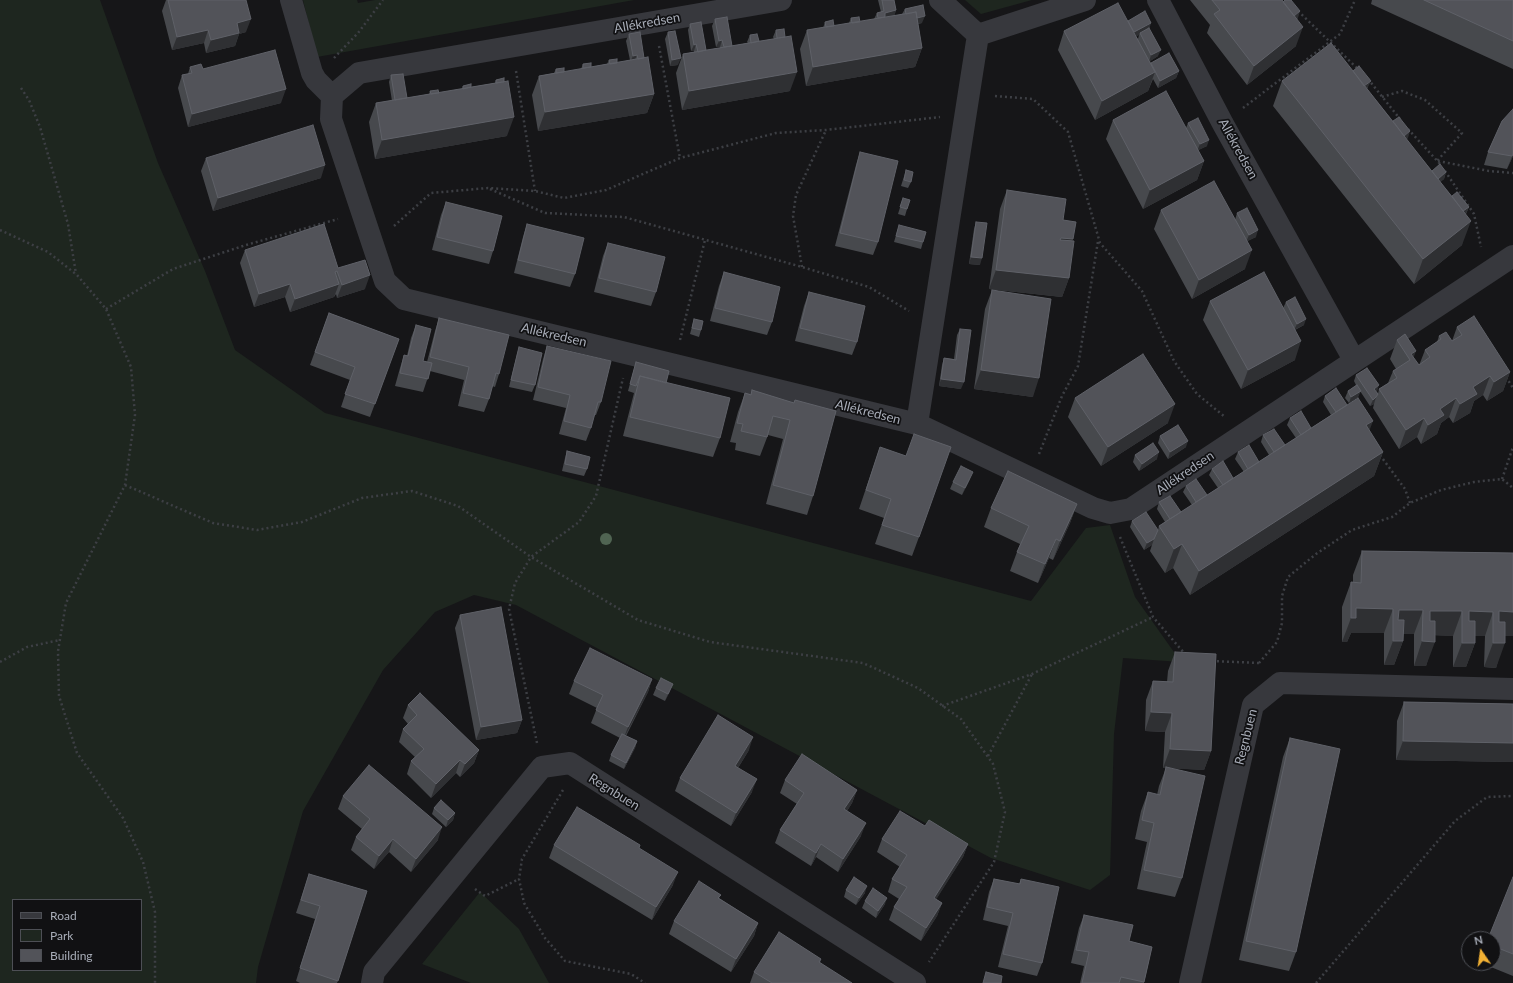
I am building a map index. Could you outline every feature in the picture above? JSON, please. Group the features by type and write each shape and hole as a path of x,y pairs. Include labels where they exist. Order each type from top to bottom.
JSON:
{"street":[{"path":"290,0 303,45 316,80 332,96"},
{"name":"Allékredsen","path":"781,0 359,73 332,96 331,118 385,281 404,299 628,352 917,424 1092,508 1110,513 1132,509 1354,360 1513,256"},
{"path":"940,0 978,35 1085,0"},
{"name":"Allékredsen","path":"1158,0 1223,124 1354,360"},
{"name":"Allékredsen","path":"917,424 978,35"},
{"path":"1280,683 1513,689"},
{"name":"Regnbuen","path":"1190,983 1253,705 1280,683"},
{"name":"Regnbuen","path":"542,767 570,763 915,983"},
{"path":"372,983 374,972 542,767"}],"path":[{"path":"316,80 332,59 358,33 382,0"},
{"path":"1223,124 1340,34 1355,0"},
{"path":"1297,10 1374,85 1404,125 1437,161 1474,214 1487,273"},
{"path":"655,22 680,158"},
{"path":"512,47 535,191"},
{"path":"21,88 40,127 68,224 76,275"},
{"path":"1382,97 1402,91 1425,100 1462,133 1437,161"},
{"path":"968,93 1033,99 1068,132 1100,243 1142,291 1174,361 1197,394 1245,433"},
{"path":"373,244 431,193 488,188 535,191 564,198 606,190 680,158 776,133 826,130 941,117 965,119"},
{"path":"802,267 794,216 796,195 826,130"},
{"path":"1437,161 1513,173"},
{"path":"488,188 545,213 624,217 869,287 932,322"},
{"path":"106,309 172,269 246,245 362,212"},
{"path":"0,230 48,252 76,275 106,309 131,367 135,414 125,485 66,604 58,651 58,696 77,753 124,818 143,862 155,912 155,983"},
{"path":"1025,476 1040,452 1062,396 1078,366 1098,238"},
{"path":"674,364 705,240"},
{"path":"542,767 510,609 515,583 531,557 579,522 596,496 628,352"},
{"path":"1504,373 1513,388"},
{"path":"1502,479 1513,447"},
{"path":"1378,452 1402,484 1410,503"},
{"path":"1259,663 1277,642 1282,623 1282,596 1288,577 1316,554 1352,530 1392,517 1410,503 1440,490 1474,482 1502,479 1513,488"},
{"path":"125,485 213,523 257,530 302,522 362,498 412,491 458,506 531,557 638,620 710,642 863,663 918,688 961,719 994,764 1005,812 994,862 915,983"},
{"path":"1110,513 1153,617 1187,656"},
{"path":"942,706 1032,674 1153,617"},
{"path":"0,662 26,647 60,640"},
{"path":"1207,660 1259,663 1280,683"},
{"path":"988,756 1032,674"},
{"path":"576,768 522,859 519,879 524,903 545,938 565,961 631,974 645,983"},
{"path":"1316,983 1455,821 1487,797 1513,796"},
{"path":"454,874 485,896 519,879"}],"green space":[{"path":"0,0 100,0 158,163 205,271 235,350 325,413 1031,601 1086,528 1110,525 1135,597 1181,662 1123,658 1114,734 1110,875 1090,890 991,858 516,605 474,595 435,612 383,670 303,811 258,967 256,983 0,983"},
{"path":"303,0 357,0 358,3 375,0 634,0 317,57"},
{"path":"965,0 1032,0 981,14"},
{"path":"480,892 519,929 549,983 471,983 422,964"}],"building":[{"path":"168,0 246,0 251,19 237,23 239,33 211,40 208,30 177,37"},
{"path":"882,0 894,0 896,10 885,13 885,17 878,18 877,13 884,11"},
{"path":"1212,0 1282,0 1303,27 1254,66 1214,14 1220,10"},
{"path":"1285,0 1291,0 1300,11 1294,16 1283,2"},
{"path":"1424,0 1513,0 1513,41"},
{"path":"1118,3 1155,72 1102,101 1064,31"},
{"path":"923,5 925,16 917,18 916,12 906,14 905,9"},
{"path":"1145,11 1151,23 1134,32 1128,21"},
{"path":"916,12 922,48 813,67 807,30"},
{"path":"727,17 732,46 724,47 722,40 719,41 715,19"},
{"path":"859,17 860,22 852,23 851,18"},
{"path":"833,20 834,26 826,27 825,22"},
{"path":"701,22 706,50 698,52 696,44 694,45 690,24"},
{"path":"1149,28 1161,50 1151,55 1140,33"},
{"path":"784,29 785,37 777,38 776,30"},
{"path":"675,31 681,58 672,60 668,32"},
{"path":"640,32 644,58 638,59 637,55 633,56 629,34"},
{"path":"757,34 759,41 751,43 750,35"},
{"path":"791,36 797,72 689,91 683,54"},
{"path":"1331,43 1471,221 1423,259 1282,81"},
{"path":"275,50 286,89 192,114 182,75 192,73 190,67 201,64 203,69"},
{"path":"1169,53 1179,71 1160,81 1151,63"},
{"path":"648,57 654,94 545,112 539,76"},
{"path":"617,59 617,63 610,64 609,60"},
{"path":"591,63 591,67 583,68 583,64"},
{"path":"1359,66 1371,81 1364,86 1353,71"},
{"path":"564,68 564,72 556,73 556,69"},
{"path":"403,74 407,98 395,100 391,75"},
{"path":"504,78 504,82 496,83 496,80"},
{"path":"508,81 514,117 382,140 376,103"},
{"path":"471,84 471,87 463,89 463,86"},
{"path":"438,90 439,93 431,94 430,91"},
{"path":"1166,91 1204,161 1150,190 1113,120"},
{"path":"1513,109 1512,156 1488,152 1502,121"},
{"path":"1399,117 1410,131 1404,136 1393,121"},
{"path":"1198,118 1209,140 1200,144 1188,123"},
{"path":"313,125 325,165 218,198 206,158"},
{"path":"860,152 898,161 878,242 840,233"},
{"path":"1440,164 1446,172 1438,179 1432,171"},
{"path":"906,170 913,172 911,182 904,180"},
{"path":"1214,181 1252,250 1199,280 1161,210"},
{"path":"1007,190 1066,199 1063,220 1076,222 1073,239 1061,238 1060,240 1074,241 1069,278 996,270"},
{"path":"1457,192 1469,207 1463,211 1452,196"},
{"path":"903,198 910,200 907,209 900,207"},
{"path":"446,202 502,216 493,251 437,237"},
{"path":"1247,208 1258,230 1249,235 1237,213"},
{"path":"976,222 987,223 982,258 971,257"},
{"path":"324,224 338,268 365,260 370,275 342,285 337,271 335,272 339,284 295,299 290,284 259,294 245,250"},
{"path":"527,224 584,238 575,274 518,260"},
{"path":"899,225 926,232 923,242 896,236"},
{"path":"608,243 665,257 656,292 599,278"},
{"path":"724,272 780,287 772,322 715,308"},
{"path":"1264,272 1301,341 1248,370 1210,301"},
{"path":"992,290 1051,299 1039,378 981,370"},
{"path":"809,292 865,306 857,342 800,328"},
{"path":"1295,297 1306,319 1297,324 1286,302"},
{"path":"329,313 399,339 375,404 345,394 355,367 315,352"},
{"path":"1474,316 1510,372 1494,382 1490,376 1473,387 1477,394 1460,404 1456,398 1440,409 1444,415 1428,425 1424,418 1406,430 1379,389 1397,378 1393,371 1410,360 1397,340 1405,334 1416,351 1411,354 1419,365 1430,357 1425,350 1441,339 1439,336 1446,332 1452,341 1462,335 1457,327"},
{"path":"439,318 509,335 499,374 496,373 489,399 463,393 469,367 430,357"},
{"path":"694,319 703,321 701,330 692,328"},
{"path":"416,325 431,329 423,361 432,363 428,379 400,373 404,355 408,356"},
{"path":"960,329 971,330 964,382 941,379 944,358 956,360"},
{"path":"547,346 611,361 601,402 598,402 591,428 564,421 570,395 538,387"},
{"path":"519,347 542,353 535,385 511,380"},
{"path":"1143,354 1175,404 1108,447 1075,398"},
{"path":"636,362 669,371 666,383 640,376 636,386 630,384"},
{"path":"1367,368 1379,385 1374,389 1378,394 1373,400 1356,375"},
{"path":"640,376 730,398 720,438 630,417"},
{"path":"1357,385 1361,391 1351,397 1348,391"},
{"path":"1336,388 1347,405 1336,412 1325,396"},
{"path":"752,390 794,403 795,400 836,411 813,496 773,485 790,420 773,416 767,437 741,431 743,424 737,423 745,393 751,395"},
{"path":"1358,398 1373,421 1366,425 1383,452 1199,571 1182,544 1174,549 1159,526"},
{"path":"1301,411 1311,428 1301,435 1290,418"},
{"path":"1178,425 1188,441 1170,452 1160,436"},
{"path":"1274,429 1285,445 1274,452 1263,435"},
{"path":"914,434 951,447 919,537 882,525 891,499 866,490 880,447 906,456"},
{"path":"1153,443 1159,452 1142,464 1135,455"},
{"path":"1249,445 1259,462 1248,469 1238,452"},
{"path":"567,451 590,457 587,469 565,464"},
{"path":"1223,461 1233,478 1223,485 1212,469"},
{"path":"961,466 973,472 965,488 953,482"},
{"path":"1008,471 1077,504 1060,541 1056,539 1045,564 1017,552 1029,526 991,508"},
{"path":"1196,479 1207,495 1196,502 1186,486"},
{"path":"1170,496 1181,512 1170,519 1159,502"},
{"path":"1146,512 1158,530 1154,539 1147,543 1132,521"},
{"path":"1362,551 1513,553 1513,612 1499,611 1499,622 1505,622 1505,643 1493,643 1493,612 1469,611 1469,621 1475,621 1475,643 1462,643 1462,611 1430,611 1430,621 1435,621 1435,642 1422,641 1423,610 1399,610 1398,620 1404,620 1403,641 1393,641 1393,609 1356,608 1356,618 1351,618 1351,582 1361,583"},
{"path":"501,607 522,720 481,727 460,615"},
{"path":"590,648 652,679 628,727 596,710 603,695 574,681"},
{"path":"1175,652 1216,654 1211,751 1170,749 1172,713 1151,712 1153,681 1173,682"},
{"path":"661,678 673,684 668,694 656,688"},
{"path":"420,693 479,750 465,764 460,760 436,784 411,761 424,749 403,729 417,715 408,705"},
{"path":"1404,702 1513,704 1513,743 1403,741"},
{"path":"718,715 753,737 735,766 757,779 736,813 680,778"},
{"path":"622,734 637,741 626,763 611,755"},
{"path":"1290,738 1340,749 1296,952 1246,941"},
{"path":"802,754 857,790 844,809 866,823 843,859 821,844 816,853 780,830 804,793 785,780"},
{"path":"369,765 442,827 416,859 393,839 379,856 356,837 370,819 343,796"},
{"path":"1166,767 1205,776 1182,878 1144,870 1154,823 1142,820 1148,792 1160,795"},
{"path":"441,800 455,813 448,820 434,808"},
{"path":"577,807 640,845 639,848 678,872 656,907 554,845"},
{"path":"900,811 925,826 929,820 968,844 934,898 942,903 926,928 894,907 907,887 892,879 907,855 882,839"},
{"path":"309,874 367,891 338,981 300,968 320,906 301,900"},
{"path":"854,877 867,886 859,898 846,890"},
{"path":"1513,877 1513,954 1501,949 1501,931 1491,931"},
{"path":"994,879 1020,884 1021,879 1059,887 1042,963 1003,954 1013,913 987,907"},
{"path":"699,881 721,895 718,898 758,923 736,959 674,921"},
{"path":"873,888 887,898 878,911 865,901"},
{"path":"1084,915 1133,925 1129,941 1152,947 1144,982 1121,977 1119,983 1082,983 1089,952 1076,950"},
{"path":"779,932 821,959 819,962 852,983 772,983 754,972"},
{"path":"986,972 1002,976 1001,983 983,983"}]}
